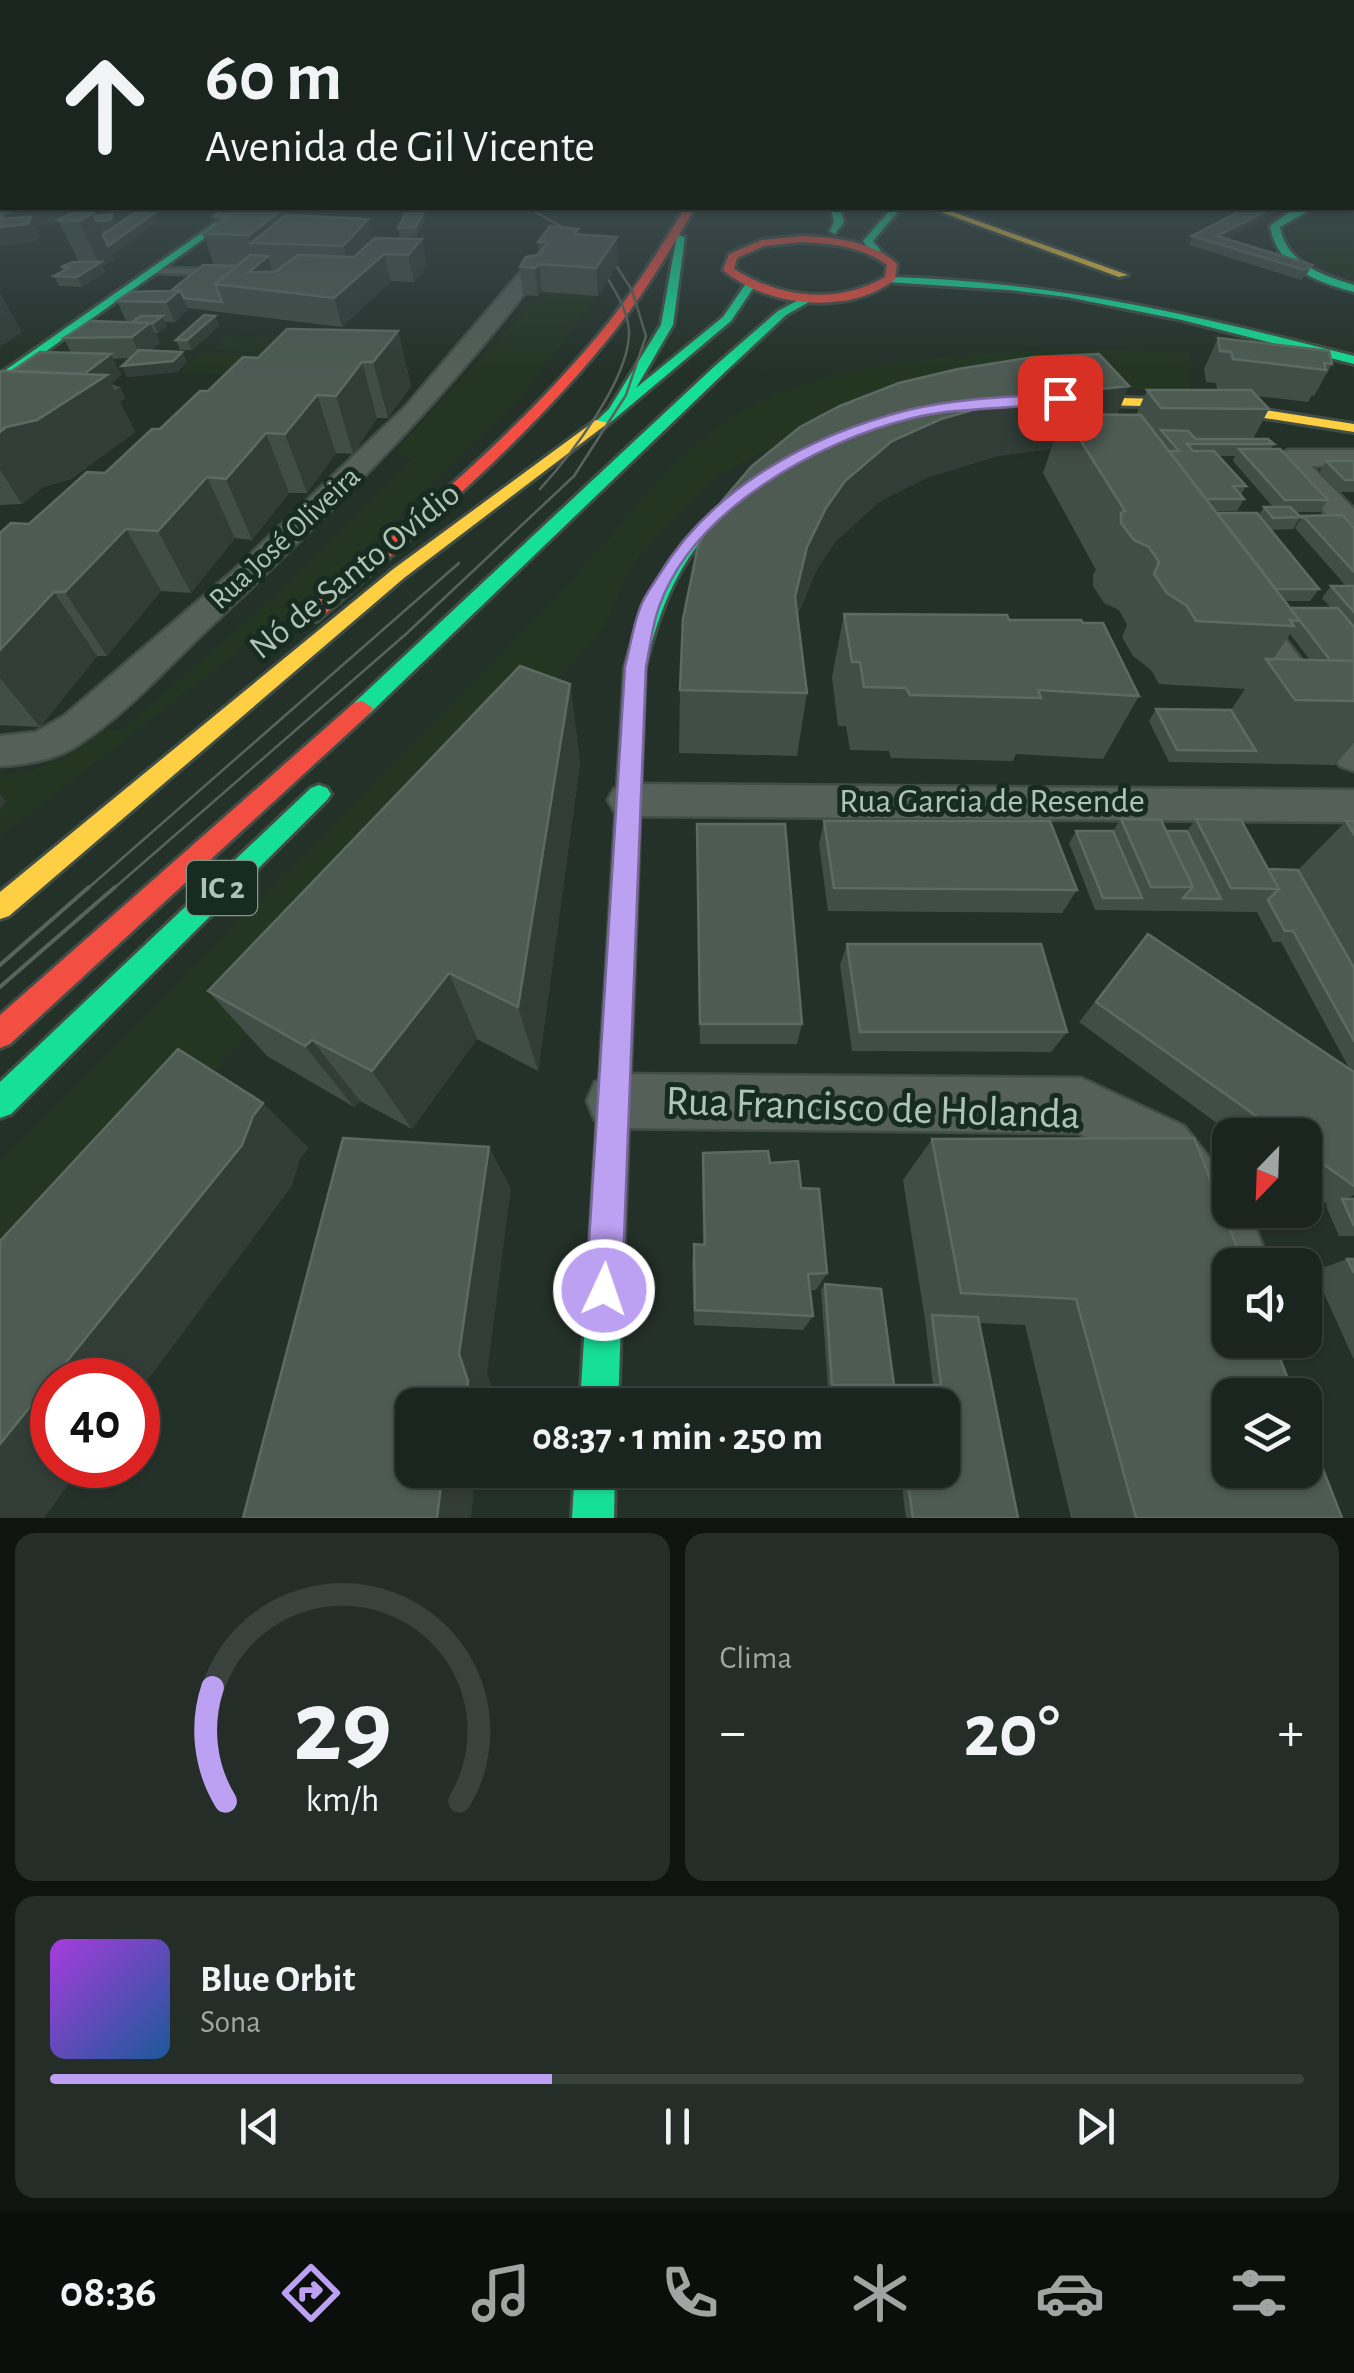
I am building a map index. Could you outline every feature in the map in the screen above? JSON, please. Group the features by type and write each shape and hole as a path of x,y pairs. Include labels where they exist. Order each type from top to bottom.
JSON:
{"main road":[{"path":"0,380 207,233"},
{"path":"554,461 439,524 303,623 495,451 580,366 624,314 679,233"},
{"path":"616,409 652,354 671,314 681,233"},
{"path":"802,239 812,233"},
{"path":"871,233 868,240 895,268 891,280"},
{"path":"1011,233 1354,349"},
{"path":"1040,233 1153,279"},
{"path":"1274,233 1279,248 1292,260 1354,289"},
{"path":"876,251 842,242 802,239 762,243 733,256 728,270 749,286 810,298 856,294 891,280 965,279 1072,291 1180,314 1354,360"},
{"name":"Nó de Santo Ovídio","path":"0,908 398,574 554,461 727,319 749,286"},
{"name":"IC 2","path":"0,1034 402,672 772,321 810,298"},
{"path":"1025,400 1089,399 1256,410 1354,427"},
{"name":"IC 2","path":"580,534 648,462 680,405"},
{"path":"599,1388 636,667 650,606 681,554 724,506 791,462"},
{"name":"IC 2","path":"0,1103 329,784"},
{"path":"593,1518 594,1488"}],"street":[{"name":"Rua José Oliveira","path":"0,751 14,752 56,740 312,518 438,390 530,272"},
{"path":"1089,399 1114,433"},
{"path":"1354,458 1288,458 1354,526"},
{"path":"1225,582 1354,756"},
{"name":"Rua Garcia de Resende","path":"629,800 1354,806"},
{"name":"Rua Francisco de Holanda","path":"614,1101 1081,1106 1164,1146 1224,1226 1232,1248"}],"lane":[{"path":"154,270 232,272"}],"green space":[{"path":"1291,233 1354,233 1354,283 1297,252 1301,250"},
{"path":"542,292 598,296 521,396 344,569 0,836 0,774 39,768 93,729 122,731 282,590 413,459 394,453"},
{"path":"227,335 372,340 337,378 181,372 200,353 295,353 213,350"},
{"path":"1075,349 1190,353 1190,393 1122,388 803,432 716,476 644,548 626,576 605,626 390,865 180,1112 0,1314 0,1161 547,608 686,455 737,415 816,381 902,362"}],"building":[{"path":"106,233 126,233 108,246 103,235"},
{"path":"205,233 252,233 249,235"},
{"path":"264,233 355,233 343,246 251,243"},
{"path":"545,233 617,237 596,268 539,264 535,268 520,267 526,257 537,255 549,242 538,242"},
{"path":"1223,233 1217,236 1312,265 1305,270 1192,236"},
{"path":"375,238 422,239 408,255 384,254 334,298 215,284 250,255 268,256 249,272 275,272 298,255 354,257"},
{"path":"73,262 101,262 77,277 54,276 70,267 61,267"},
{"path":"203,265 237,266 215,284 222,302 184,298 180,290 172,290"},
{"path":"180,290 166,302 117,301 130,292"},
{"path":"204,315 215,316 187,340 176,340"},
{"path":"141,316 162,316 153,323 132,322"},
{"path":"90,321 150,323 132,337 64,338"},
{"path":"287,329 398,331 373,362 362,362 336,396 317,395 285,434 266,433 226,479 207,477 158,531 126,529 65,592 54,592 0,650 0,533 11,523 29,524 87,472 105,473 200,391 208,391 243,357 258,358"},
{"path":"1218,338 1329,351 1332,364 1324,363 1326,370 1233,359 1231,352 1220,351"},
{"path":"139,350 182,352 173,361 122,366"},
{"path":"40,352 111,354 84,374 12,371"},
{"path":"1099,354 1129,386 1015,398 941,419 892,441 845,481 807,547 795,597 807,693 680,690 683,619 698,546 722,501 752,466 800,427 899,383 1033,357"},
{"path":"0,371 107,375 37,420 0,432"},
{"path":"1147,390 1251,390 1269,409 1161,408"},
{"path":"1064,414 1141,415 1300,621 1290,620 1294,626 1196,621 1187,606 1167,593 1154,574 1159,562 1149,547 1134,540 1121,523 1121,513 1125,511"},
{"path":"1161,430 1188,431 1196,439 1268,439 1274,444 1187,444 1193,451 1214,451 1246,486 1233,486 1244,499 1206,499 1169,451 1179,451"},
{"path":"1239,449 1280,449 1328,500 1285,500"},
{"path":"1326,461 1354,461 1354,480 1345,480"},
{"path":"1264,507 1290,507 1301,517 1273,518"},
{"path":"1217,513 1257,513 1319,589 1276,589"},
{"path":"1342,515 1354,528 1354,572 1303,516"},
{"path":"1331,586 1354,586 1354,612"},
{"path":"1290,608 1338,608 1354,627 1354,661 1330,660"},
{"path":"844,614 1007,615 1009,620 1103,623 1139,696 1038,690 1041,698 910,695 906,688 864,687 860,662 852,662"},
{"path":"1266,659 1354,661 1354,701 1295,700"},
{"path":"520,666 570,684 518,1007 449,973 372,1071 312,1040 305,1046 208,991"},
{"path":"1156,709 1231,710 1256,751 1177,750"},
{"path":"1121,819 1161,820 1193,887 1151,887"},
{"path":"1196,819 1241,820 1279,889 1231,888"},
{"path":"824,821 1050,821 1077,890 834,888"},
{"path":"697,824 785,824 802,1024 700,1024"},
{"path":"1076,831 1113,831 1142,898 1103,898"},
{"path":"1166,831 1187,831 1221,899 1183,898 1193,887"},
{"path":"1268,869 1298,870 1354,968 1354,1041 1293,931 1285,931 1268,900 1279,889"},
{"path":"1148,934 1354,1072 1354,1186 1322,1163 1322,1118 1259,1118 1096,1002"},
{"path":"847,944 1041,944 1067,1032 860,1032"},
{"path":"178,1049 263,1103 253,1116 242,1145 70,1358 30,1358 30,1407 0,1444 0,1241"},
{"path":"343,1138 489,1147 459,1354 467,1388 395,1388 395,1488 441,1488 437,1518 243,1518"},
{"path":"1194,1138 1212,1184 1212,1228 1229,1228 1237,1248 1212,1248 1212,1358 1280,1358 1288,1378 1212,1378 1212,1488 1322,1488 1322,1467 1342,1518 1136,1518 1076,1299 961,1293 932,1139"},
{"path":"768,1151 770,1163 798,1161 801,1188 819,1189 827,1273 808,1274 813,1316 695,1310 694,1244 705,1245 703,1153"},
{"path":"1342,1199 1354,1199 1354,1226"},
{"path":"825,1284 881,1289 894,1385 832,1385"},
{"path":"932,1315 978,1317 1018,1518 913,1518 909,1488 960,1488 960,1388 894,1385 941,1385"}],"tram line":[{"path":"112,890 406,634 574,476 626,395 646,336 632,290 607,252 573,233"},
{"path":"540,489 595,417 626,354 627,318 603,271"},
{"path":"86,890 459,563"},
{"path":"0,965 89,887"},
{"path":"0,987 115,887"}],"traffic: fast":[{"path":"0,380 207,233"},
{"path":"875,233 868,241 876,251"},
{"path":"1276,233 1283,251 1303,268 1354,289"},
{"path":"616,409 667,325 680,237"},
{"path":"891,280 1009,286 1125,304 1354,360"},
{"path":"601,423 727,319 749,287"},
{"path":"362,708 721,368 782,313 810,298"},
{"path":"600,1388 635,667 655,602 681,554 719,513 773,472"},
{"path":"0,1103 319,794"},
{"path":"593,1518 594,1488"}],"traffic: slow":[{"path":"1005,233 1123,275"},
{"path":"1046,399 1201,404 1354,428"},
{"path":"0,908 398,574 601,423"}],"traffic: jam":[{"path":"310,617 468,477 567,379 654,269 675,233"},
{"path":"802,239 849,244 871,251 892,264 890,279 853,295 808,298 764,289 728,270 733,256 762,243 802,239"},
{"path":"0,1034 362,708"}],"route":[{"path":"604,1290 636,667 650,606 681,554 724,506 777,469 831,441 910,414 991,402 1060,398"}]}
